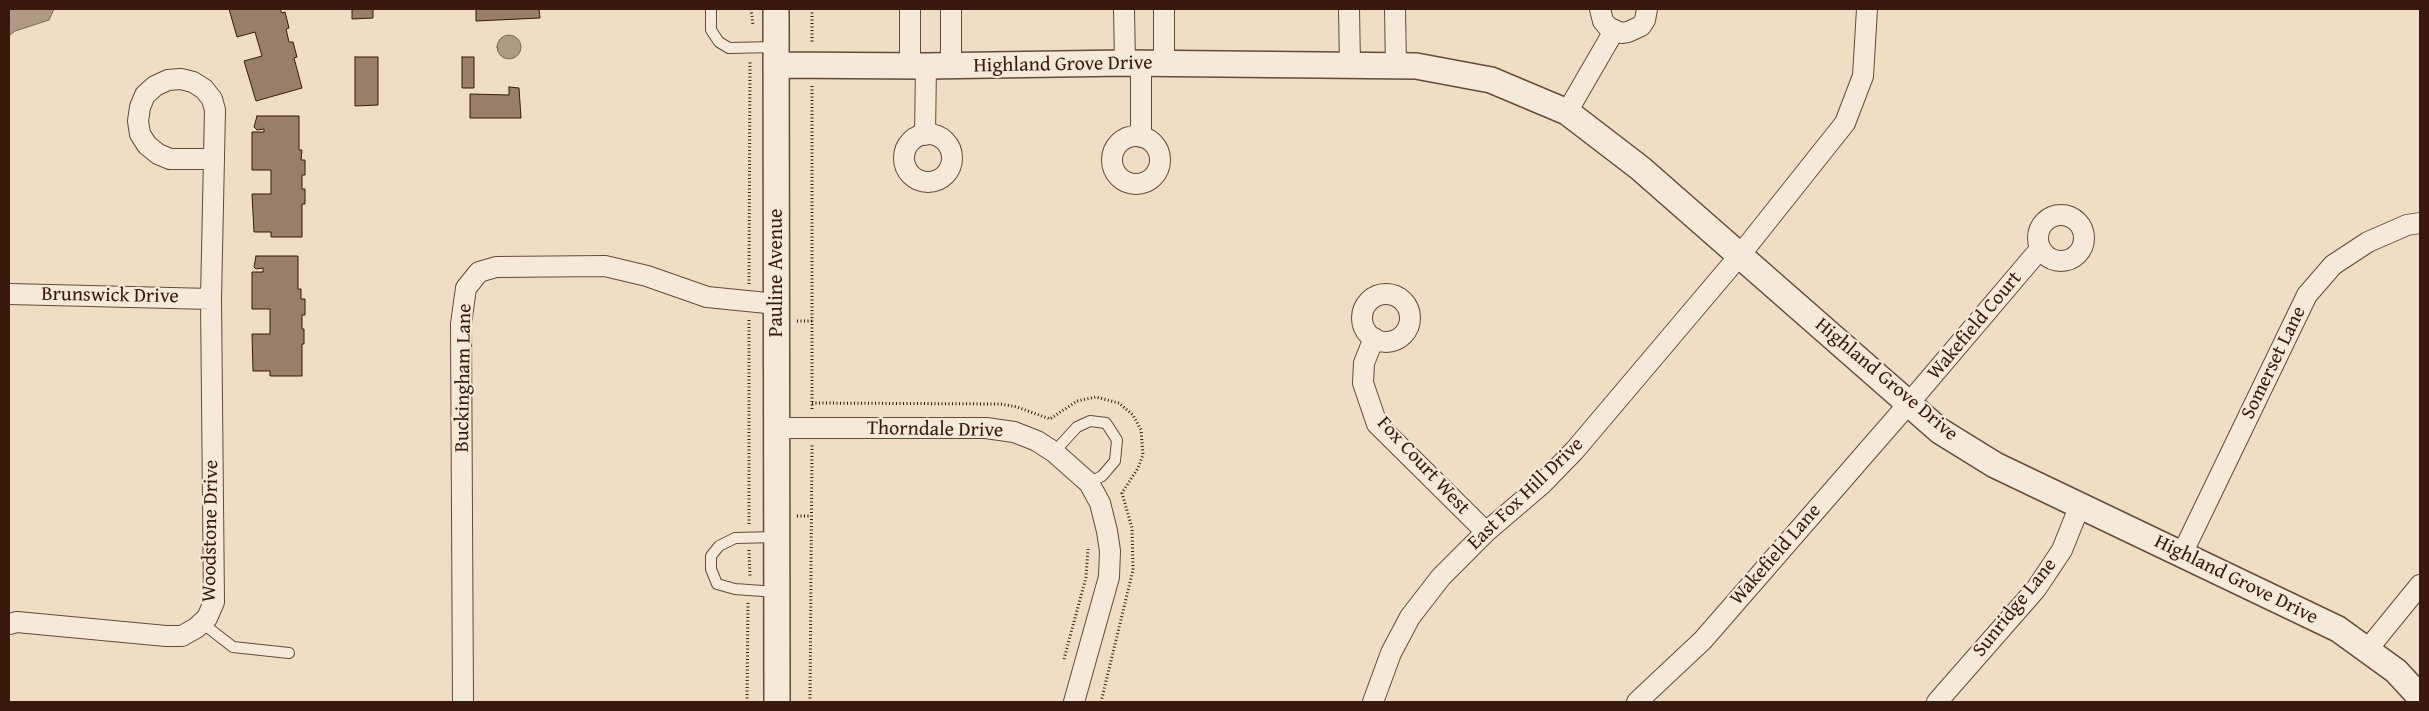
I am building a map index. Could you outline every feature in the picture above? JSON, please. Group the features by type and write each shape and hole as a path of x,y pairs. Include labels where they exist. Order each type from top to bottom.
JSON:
{"street":[{"name":"Pauline Avenue","path":"776,9 777,702"},
{"path":"910,9 925,135"},
{"path":"951,66 952,9"},
{"path":"1124,9 1143,63"},
{"path":"1140,137 1143,63 1164,9"},
{"path":"1349,9 1350,65"},
{"path":"1395,9 1396,66"},
{"path":"1600,9 1603,21 1614,31 1628,32 1635,30 1645,20 1647,9"},
{"name":"East Fox Hill Drive","path":"1373,702 1391,653 1410,617 1441,577 1486,532 1541,485 1575,450 1740,255 1844,123 1863,76 1866,9"},
{"path":"1568,112 1614,31"},
{"name":"Highland Grove Drive","path":"776,56 812,66 1143,63 1416,66 1491,80 1568,112 1640,168 1910,402 1940,431 1995,465 2338,629 2396,671 2420,697"},
{"path":"181,79 193,82 204,89 212,99 214,110 214,159 170,159 158,154 147,145 140,134 139,114 146,95 155,86 168,80 181,79"},
{"name":"Woodstone Drive","path":"9,624 17,622 182,636 207,618 214,602 211,298 214,159"},
{"name":"Somerset Lane","path":"2182,554 2307,295 2333,265 2368,242 2407,224 2420,222"},
{"name":"Wakefield Court","path":"1910,402 2040,249"},
{"name":"Buckingham Lane","path":"463,702 461,324 466,288 478,272 496,267 605,266 647,276 707,297 777,304"},
{"name":"Brunswick Drive","path":"9,294 211,298"},
{"name":"Fox Court West","path":"1374,338 1364,363 1362,384 1378,424 1486,532"},
{"name":"Wakefield Lane","path":"1637,702 1703,640 1910,402"},
{"name":"Thorndale Drive","path":"777,428 986,428 1014,432 1037,441 1054,452 1089,483 1100,503 1107,531 1110,551 1109,577 1074,702"},
{"name":"Sunridge Lane","path":"1937,702 2036,589 2062,550 2080,505"},
{"path":"2367,650 2420,585"}],"lane":[{"path":"711,9 711,30 719,42 730,48 750,47 776,56"},
{"path":"1054,452 1077,427 1090,421 1106,423 1117,440 1115,461 1102,476 1089,483"},
{"path":"777,537 735,538 719,546 711,556 711,568 717,584 748,590 777,592"},
{"path":"202,623 218,638 234,647 288,653"}],"path":[{"path":"748,702 750,47 754,34 751,9"},
{"path":"810,702 812,9"},
{"path":"812,448 820,448"},
{"path":"1079,605 1086,577 1088,546"},
{"path":"1101,702 1109,664"}],"shaded area":[{"path":"9,9 54,9 49,20 15,31 9,36"},
{"path":"509,35 517,39 521,47 517,55 509,59 501,55 497,47 501,39"}],"building":[{"path":"229,9 280,9 282,13 285,12 289,28 286,29 289,42 293,42 297,57 294,58 302,88 256,101 244,61 262,56 255,32 237,37"},
{"path":"352,9 373,9 373,18 352,19"},
{"path":"476,9 539,9 540,18 476,21"},
{"path":"355,57 378,57 378,105 355,106"},
{"path":"462,57 474,57 474,88 462,88"},
{"path":"509,87 519,88 521,118 470,118 470,94 509,95"},
{"path":"257,116 299,116 299,150 302,150 301,160 305,160 305,175 302,175 302,189 305,189 305,204 302,204 302,237 271,237 271,232 254,232 252,194 271,194 271,170 252,170 252,132 264,132 264,129 257,130 254,127"},
{"path":"256,256 298,256 298,289 301,289 301,299 305,299 305,315 302,315 304,344 302,344 302,376 270,376 270,371 253,371 252,334 270,334 270,309 252,309 252,272 263,272 263,268 256,269 254,267"}]}
